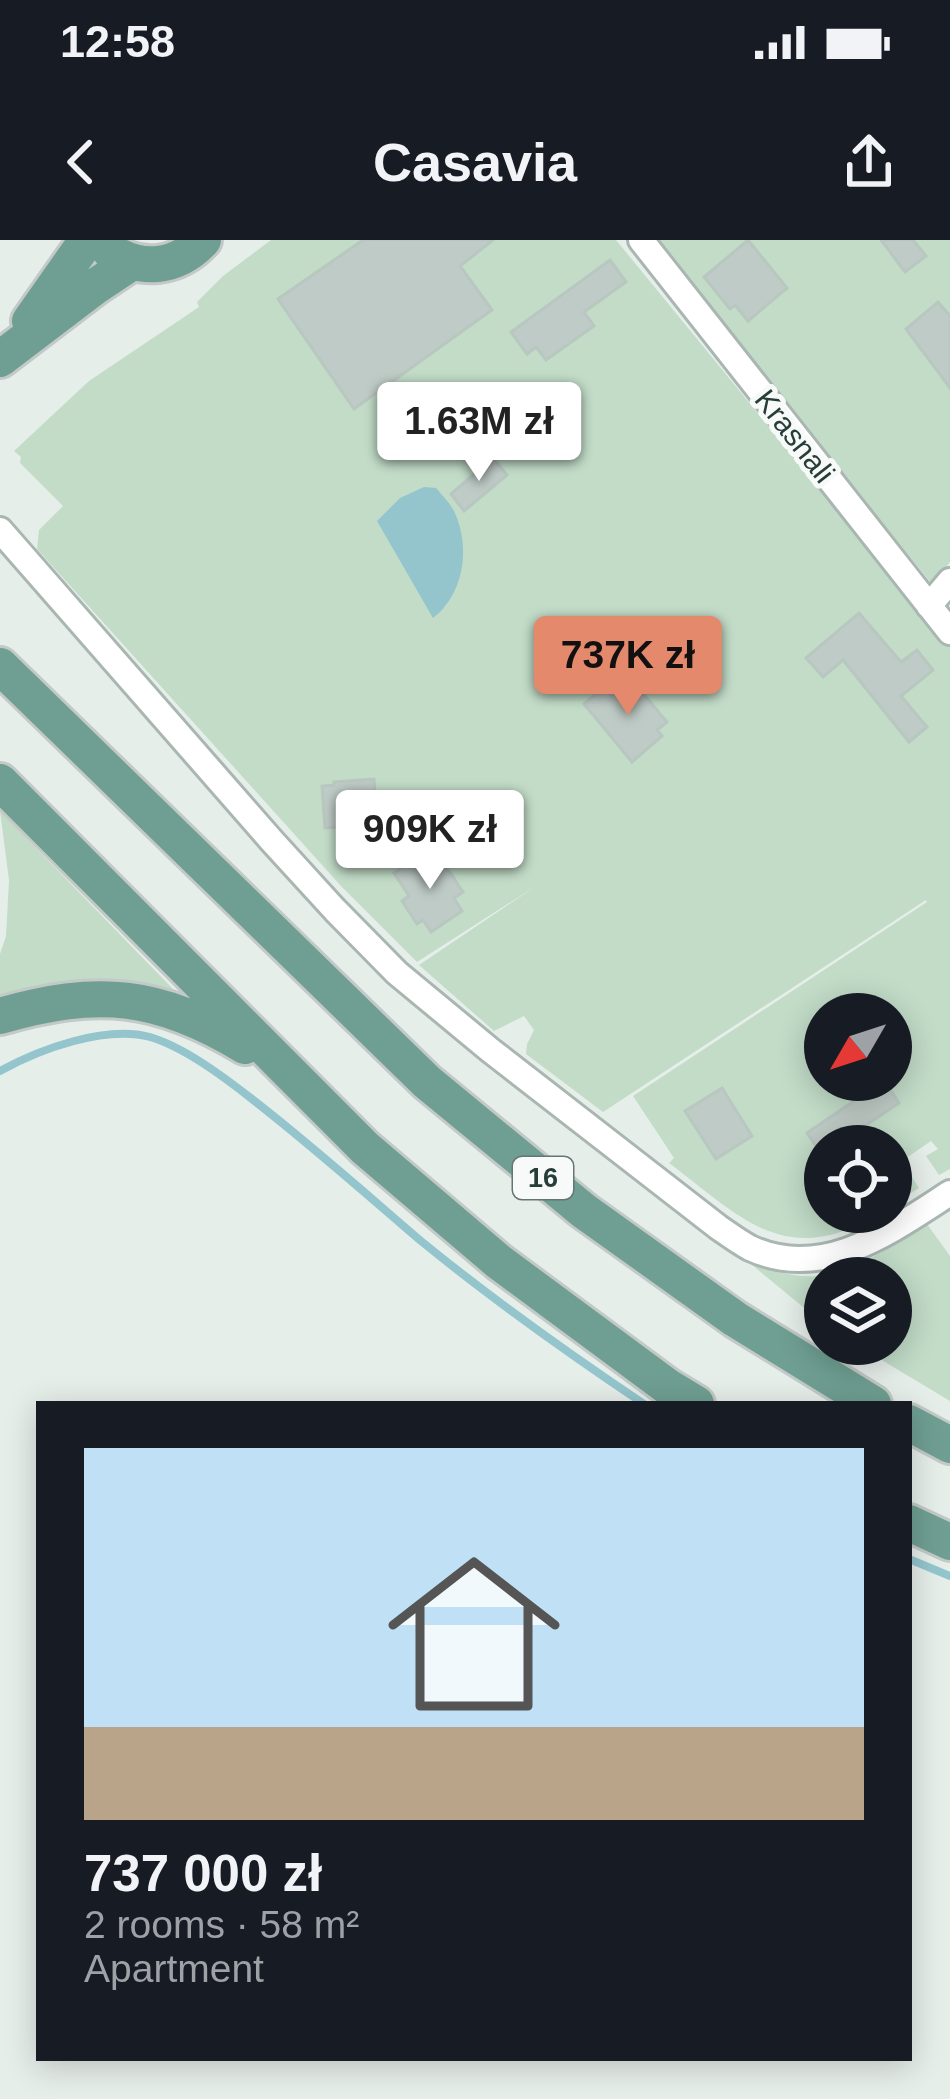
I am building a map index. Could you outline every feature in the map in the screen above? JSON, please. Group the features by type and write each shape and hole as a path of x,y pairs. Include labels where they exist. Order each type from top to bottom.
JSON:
{"main road":[{"path":"4,356 87,240"},
{"path":"99,240 143,265 164,265 184,257 203,240"},
{"path":"4,356 132,262"},
{"name":"16","path":"0,666 427,1082 584,1211 735,1319 868,1401"},
{"path":"0,782 365,1148 500,1262 692,1401"},
{"path":"0,1016 41,1004 94,997 143,1003 202,1021 302,1087"},
{"path":"912,1425 950,1444"},
{"path":"912,1524 950,1542"}],"street":[{"name":"Krasnali","path":"641,240 950,632"},
{"path":"0,530 257,824 397,973 718,1227 750,1248 781,1258 821,1257 872,1243 950,1193"},
{"path":"929,606 950,581"}],"green space":[{"path":"271,240 616,240 950,648 950,1169 939,1175 926,1156 938,1149 931,1141 912,1154 912,1125 804,1125 804,1233 834,1233 792,1237 744,1219 669,1163 674,1158 633,1096 926,900 603,1112 526,1054 534,1030 524,1016 494,1031 419,965 536,886 417,962 341,886 37,549 39,530 63,506 14,451 89,381 199,307 197,302"},
{"path":"654,240 950,240 950,562 932,584"},
{"path":"0,811 175,991 106,983 0,999 9,880"},
{"path":"927,1224 950,1256 950,1401 890,1365 912,1365 912,1257 873,1257"},
{"path":"752,1265 804,1276 804,1308"}],"water":[{"path":"424,487 436,488 450,505 463,554 452,596 433,618 377,521 400,498"}],"building":[{"path":"363,240 493,240 460,266 492,310 354,409 278,299"},
{"path":"748,240 787,288 748,321 735,305 730,309 704,277"},
{"path":"881,240 913,240 926,256 905,272"},
{"path":"610,260 626,282 584,312 594,326 546,360 536,347 527,354 511,332"},
{"path":"938,302 950,316 950,388 906,329"},
{"path":"493,458 507,475 464,511 451,494"},
{"path":"859,613 901,662 917,650 933,670 901,696 927,727 909,742 843,660 823,677 806,658"},
{"path":"630,678 667,722 657,730 662,736 632,762 584,704 605,686 611,694"},
{"path":"374,779 377,825 325,828 322,786"},
{"path":"424,854 434,867 443,862 463,892 454,898 462,911 431,932 423,920 417,924 402,901 409,896 394,873"},
{"path":"722,1088 752,1136 716,1159 685,1111"},
{"path":"854,1101 899,1103 866,1125 819,1125"}],"waterway":[{"path":"0,1071 53,1047 113,1034 150,1037 176,1048 274,1116 475,1284 640,1401"},
{"path":"912,1560 950,1576"}]}
